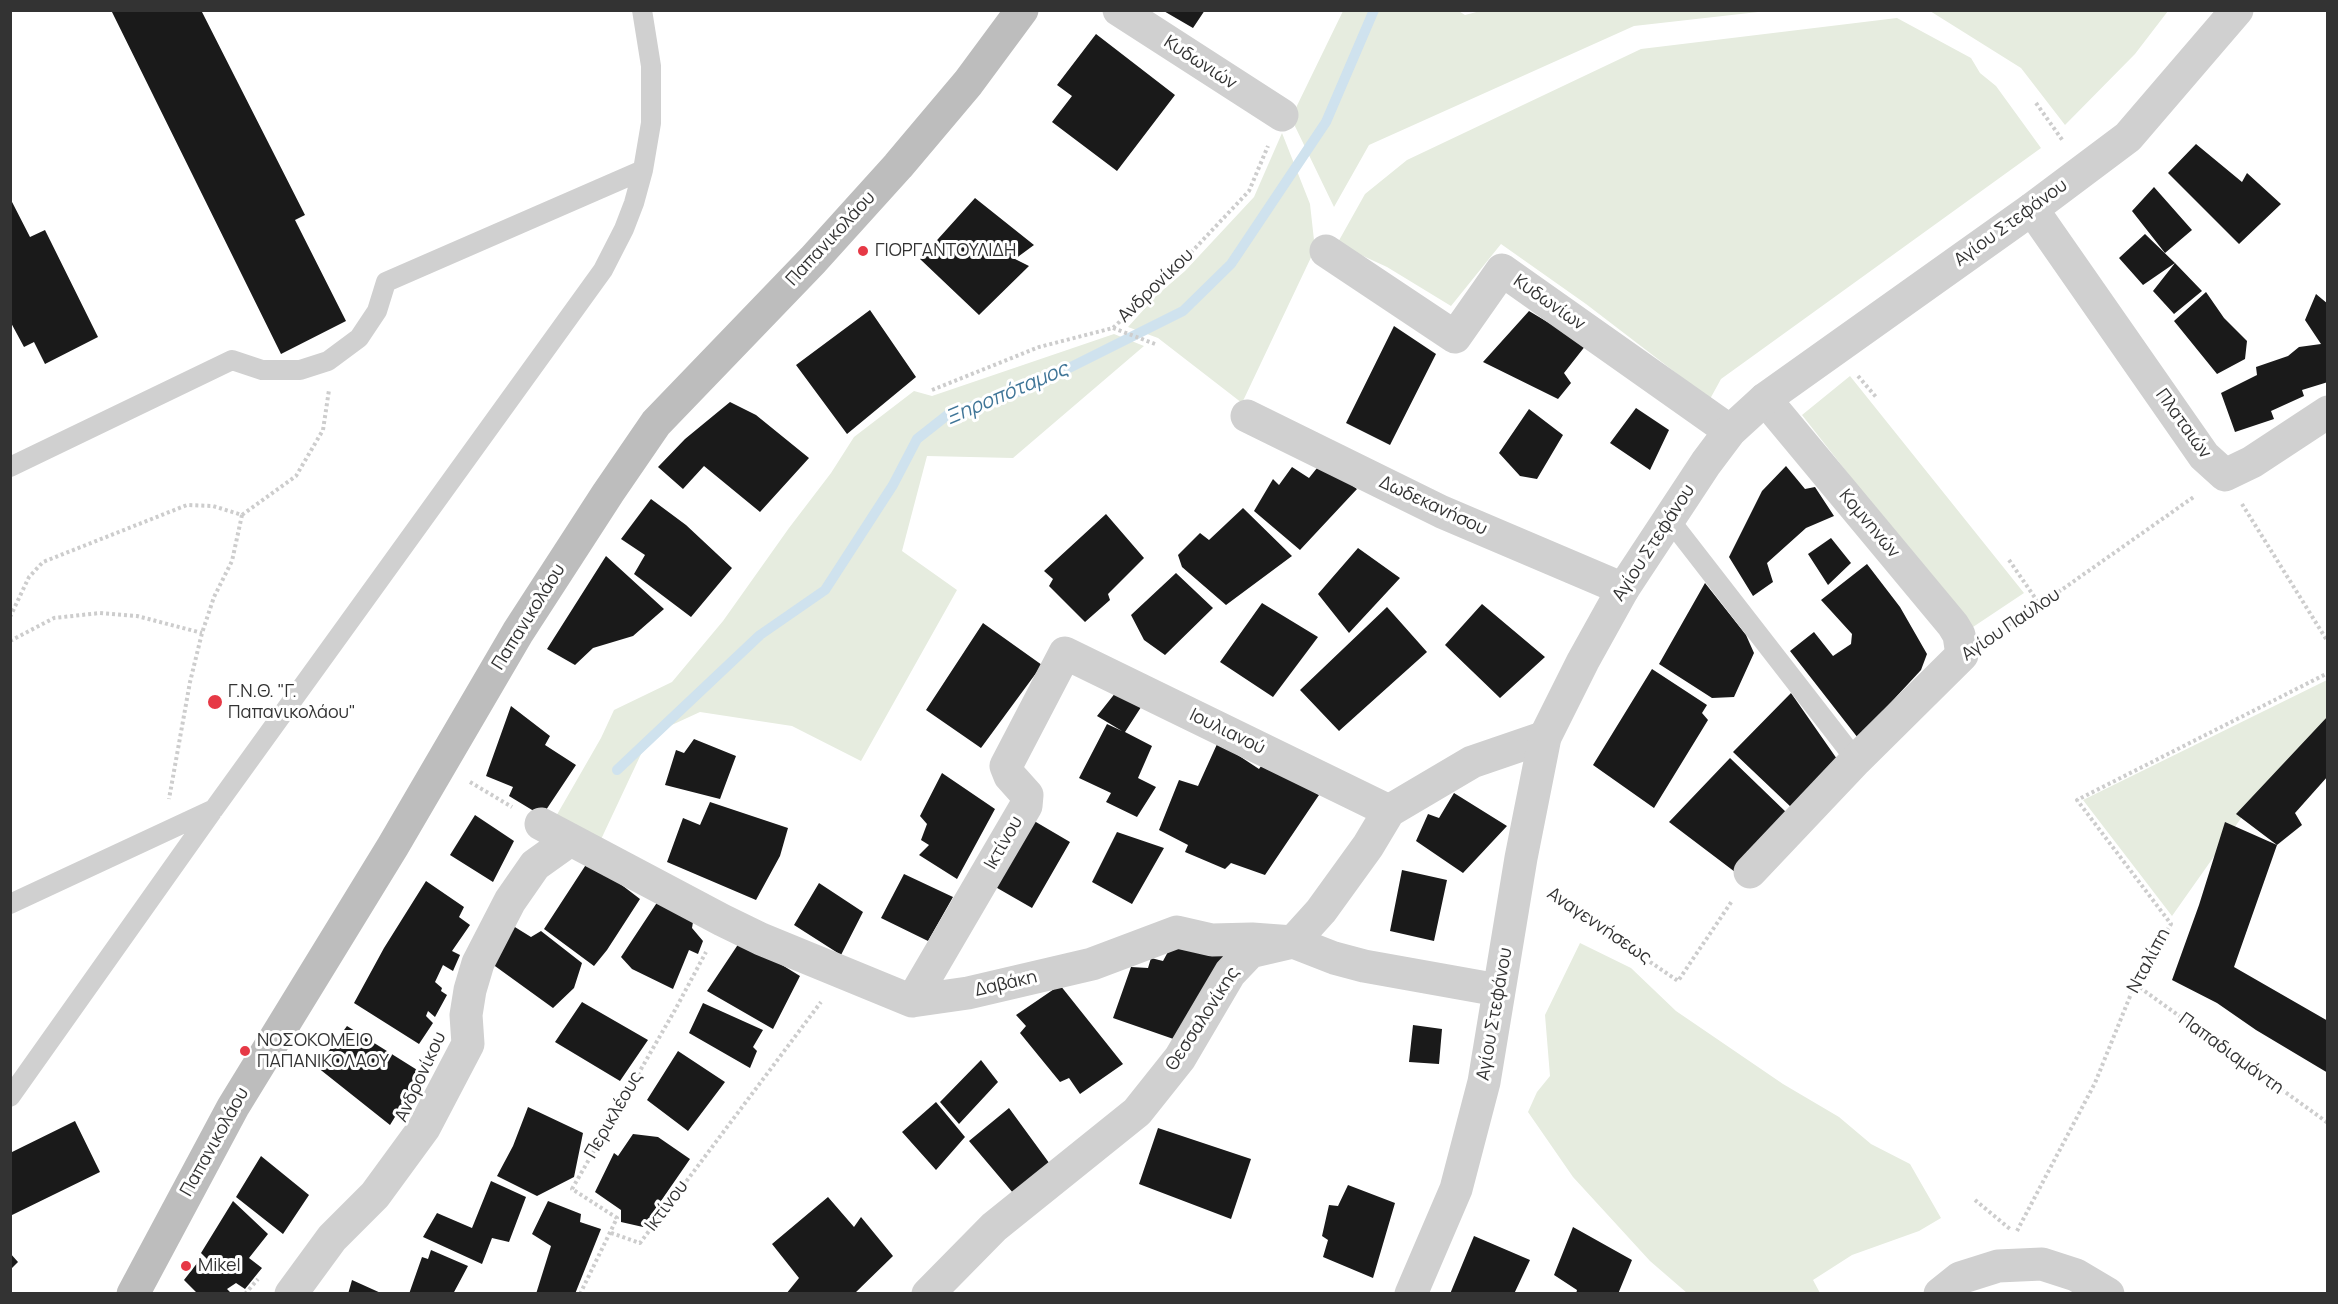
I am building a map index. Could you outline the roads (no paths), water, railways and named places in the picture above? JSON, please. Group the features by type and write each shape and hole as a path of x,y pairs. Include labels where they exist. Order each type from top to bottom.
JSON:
{"main road":[{"name":"Παπανικολάου","path":"139,1291 233,1107 441,765 518,632 656,423 813,260 898,166 968,83 1022,10"}],"street":[{"name":"Κυδωνιών","path":"1119,10 1282,115"},
{"name":"Αγίου Στεφάνου","path":"1411,1293 1456,1189 1484,1082 1498,990 1545,737 1623,589 1706,463 1730,431 1765,399 2032,209 2128,137 2236,10"},
{"name":"Πλαταιών","path":"2032,209 2205,456 2224,475 2252,462 2328,412"},
{"name":"Κυδωνίων","path":"1326,251 1455,337 1502,270 1730,431"},
{"name":"Κομνηνών","path":"1765,399 1953,625 1959,635 1962,655"},
{"name":"Δωδεκανήσου","path":"1247,416 1442,512 1623,589"},
{"name":"Ιουλιανού","path":"1065,653 1389,811"},
{"name":"Ικτίνου","path":"912,1001 1026,806 1027,795 1010,776 1006,766 1065,653"},
{"name":"Αγίου Παύλου","path":"1750,872 1856,760 1962,655"},
{"path":"1293,942 1321,911 1368,846 1389,811 1472,762 1545,737"},
{"path":"541,824 761,939 912,1001"},
{"name":"Ανδρονίκου","path":"291,1293 332,1238 375,1195 424,1128 468,1044 466,1016 470,990 484,952 510,900 535,865 570,840"},
{"name":"Δαβάκη","path":"912,1001 968,993 1092,964 1177,932 1212,940 1252,939 1293,942 1334,958 1364,966 1498,990"},
{"name":"Θεσσαλονίκης","path":"928,1293 994,1227 1137,1112 1180,1058 1230,973 1250,952 1293,942"},
{"path":"1940,1293 1960,1278 1998,1266 2042,1264 2076,1275 2108,1293"}],"lane":[{"path":"10,1097 214,809 603,270 624,229 643,170 651,123 651,66 642,10"},
{"path":"10,467 232,360 262,370 300,370 328,361 359,338 377,311 386,282 643,170"},
{"path":"1669,519 1856,760"},
{"path":"10,904 214,809"}],"waterway":[{"name":"Ξηροπόταμος","path":"617,770 760,635 825,590 893,485 917,439 950,413 1027,389 1183,311 1231,264 1326,122 1374,10"}],"place":[{"name":"ΓΙΟΡΓΑΝΤΟΥΛΙΔΗ","path":"863,251"},
{"name":"Γ.Ν.Θ. \"Γ. Παπανικολάου\"","path":"215,702"},
{"name":"ΝΟΣΟΚΟΜΕΙΟ ΠΑΠΑΝΙΚΟΛΑΟΥ","path":"245,1051"},
{"name":"Mikel","path":"186,1266"}]}
